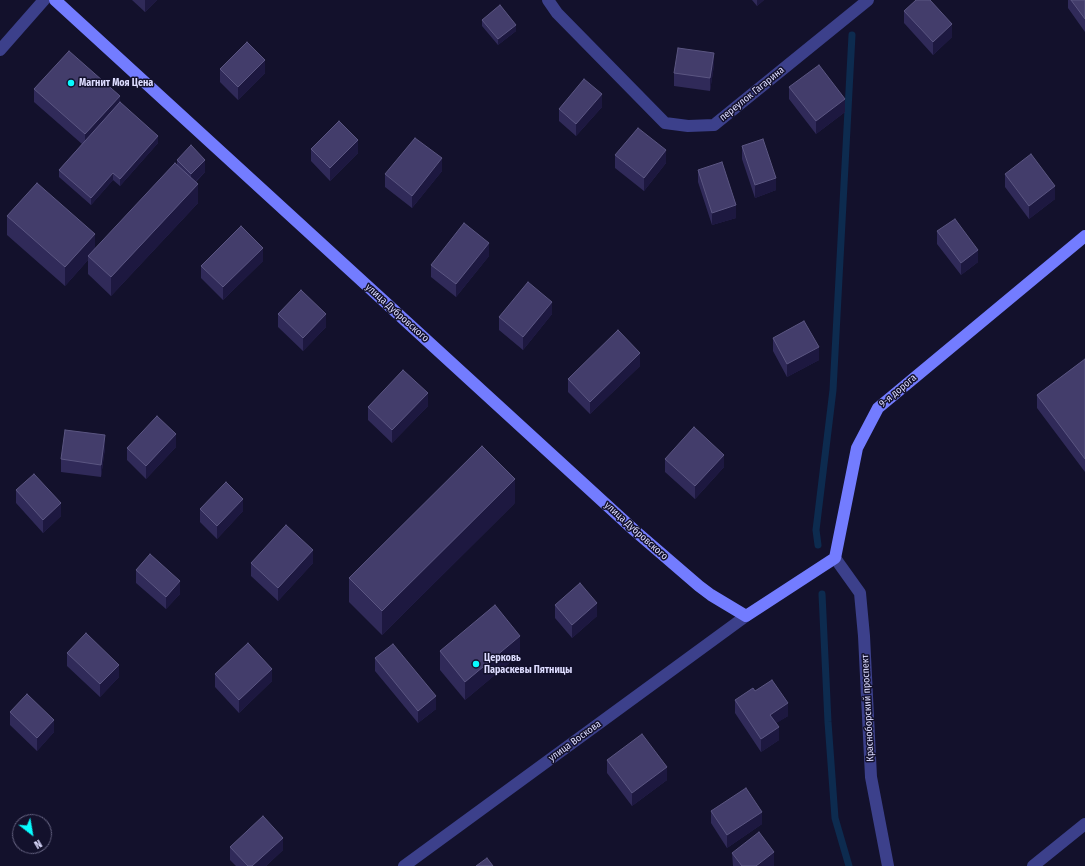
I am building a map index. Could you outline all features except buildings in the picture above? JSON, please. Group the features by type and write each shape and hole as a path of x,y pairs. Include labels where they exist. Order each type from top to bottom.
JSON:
{"street":[{"path":"0,50 44,0"},
{"name":"улица Дубровского","path":"55,0 634,530 699,586 746,616"},
{"name":"переулок Гагарина","path":"548,0 557,13 666,123 688,126 714,125 868,0"},
{"name":"9-я дорога","path":"835,558 857,448 878,408 1085,236"},
{"path":"746,616 835,558"},
{"name":"Красноборский проспект","path":"835,558 860,593 865,650 871,777 888,866"},
{"name":"улица Воскова","path":"404,866 746,616"},
{"path":"1034,866 1085,824"}],"waterway":[{"path":"818,545 816,530 833,390 852,35"},
{"path":"822,594 828,722 835,818 849,866"}],"place":[{"name":"Магнит Моя Цена","path":"71,83"},
{"name":"Церковь Параскевы Пятницы","path":"476,664"}]}
